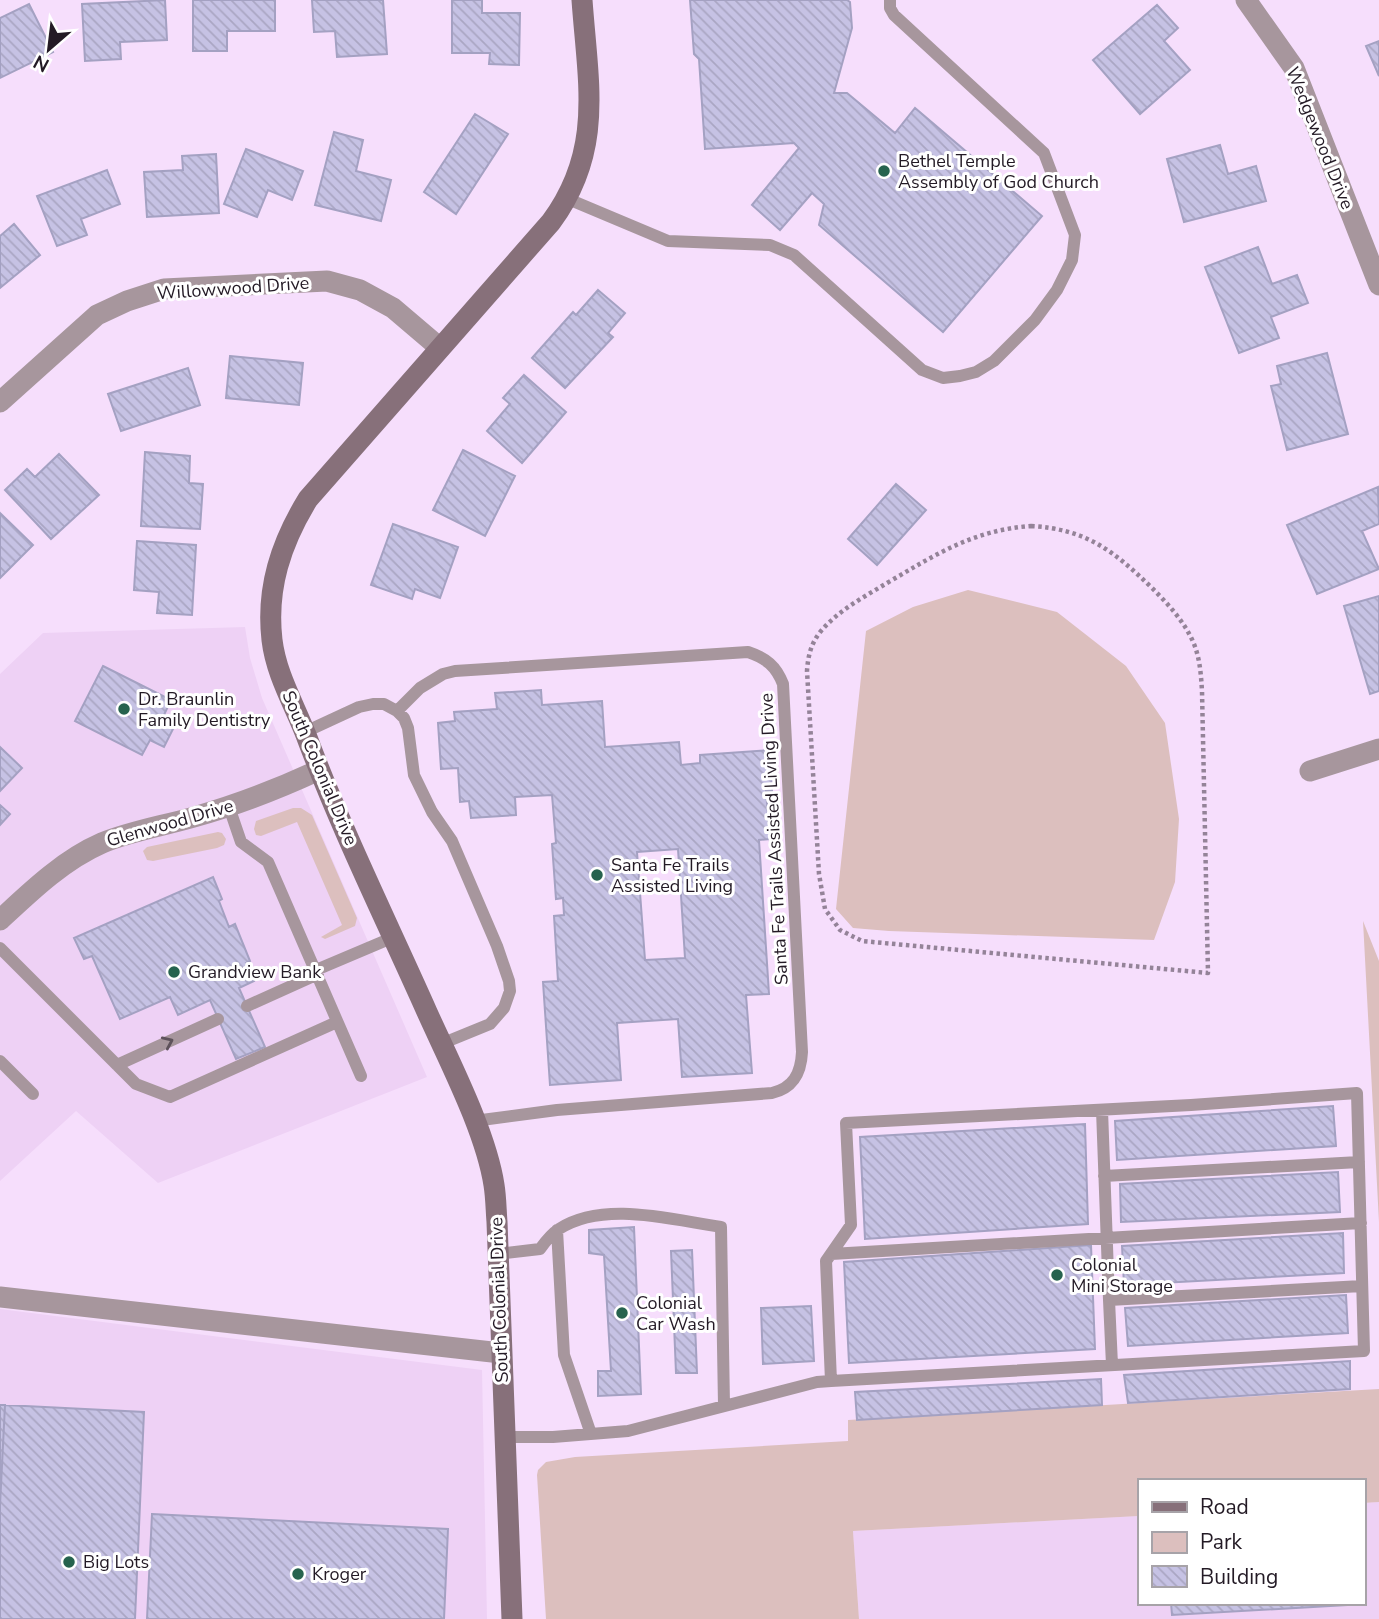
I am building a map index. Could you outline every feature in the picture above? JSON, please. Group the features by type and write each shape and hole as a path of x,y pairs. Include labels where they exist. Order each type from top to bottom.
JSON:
{"street":[{"name":"South Colonial Drive","path":"512,1619 494,1185 474,1121 319,770 278,667 272,642 271,613 273,583 279,558 294,521 307,499 551,222 568,199 583,162 589,126 582,0"},
{"name":"Wedgewood Drive","path":"1246,0 1294,68 1379,285"},
{"name":"Willowwood Drive","path":"0,402 97,316 127,301 164,289 327,281 360,290 393,308 440,348"},
{"path":"1310,771 1379,749"},
{"name":"Glenwood Drive","path":"0,920 65,864 100,844 141,830 229,807 319,770"},
{"path":"0,1297 501,1353"}],"lane":[{"path":"568,199 668,241 769,245 794,255 922,370 943,378 976,372 993,361 1035,320 1057,290 1072,260 1075,235 1044,153 894,15 890,0"},
{"name":"Santa Fe Trails Assisted Living Drive","path":"397,711 420,688 443,674 490,668 735,651 748,652 766,659 778,670 783,684 802,1052 801,1066 791,1085 772,1093 557,1110 474,1121"},
{"path":"305,732 366,706 384,704 404,718 408,728 414,775 432,812 452,841 509,981 510,991 504,1008 490,1024 441,1044"},
{"path":"229,807 241,842 268,862 361,1076"},
{"path":"247,1006 394,937"},
{"path":"0,948 136,1084 170,1097 337,1022"},
{"path":"117,1065 219,1020"},
{"path":"0,1060 33,1094"},
{"path":"505,1437 628,1431 817,1382 1364,1351 1357,1093 846,1123 851,1225 826,1261 831,1381"},
{"path":"1102,1110 1112,1365"},
{"path":"1104,1176 1359,1162"},
{"path":"498,1254 540,1249 556,1230 580,1219 626,1213 721,1227 724,1405"},
{"path":"831,1254 1361,1223"},
{"path":"556,1230 564,1355 591,1434"},
{"path":"1109,1300 1362,1286"}],"path":[{"path":"1013,527 1048,527 1095,541 1123,560 1162,597 1194,642 1201,670 1202,691 1208,974 862,941 840,930 825,909 819,873 807,671 812,645 834,618 869,594 936,554 990,532 1013,527"}],"shaded area":[{"path":"245,627 250,658 262,698 427,1077 158,1183 76,1111 0,1181 0,674 43,633"},
{"path":"0,1309 482,1370 487,1619 0,1619"},
{"path":"1379,1502 1379,1619 859,1619 853,1531 1138,1516 1138,1605 1365,1605 1365,1503"}],"green space":[{"path":"968,590 1057,612 1126,666 1165,723 1179,819 1175,882 1154,940 853,928 836,909 866,631 913,607"},
{"path":"293,808 301,808 312,815 357,918 355,926 325,939 321,937 342,925 297,822 261,836 256,835 254,829 256,821"},
{"path":"218,832 226,839 224,845 217,848 153,861 147,860 143,851 147,847"},
{"path":"1363,921 1379,961 1379,1222"},
{"path":"1379,1389 1379,1502 1365,1503 1365,1479 1138,1479 1138,1516 853,1531 859,1619 546,1619 537,1475 546,1462 575,1457 848,1441 848,1420"}],"building":[{"path":"165,0 167,40 120,42 121,59 85,61 82,4"},
{"path":"193,0 275,0 275,31 227,31 227,51 193,51"},
{"path":"312,0 383,0 387,54 337,57 335,31 314,32"},
{"path":"452,0 482,0 482,13 520,13 519,65 489,64 490,53 452,53"},
{"name":"Bethel Temple Assembly of God Church","path":"690,0 847,0 850,2 852,28 834,93 847,93 895,133 915,108 1042,216 943,332 819,225 824,204 812,193 780,230 752,205 799,148 794,143 705,149 699,59 694,54"},
{"path":"29,4 53,52 0,78 0,18"},
{"path":"1157,5 1178,28 1164,41 1190,70 1140,114 1093,60"},
{"path":"1379,41 1379,76 1366,46"},
{"path":"475,114 508,134 456,214 424,192"},
{"path":"334,132 363,140 356,171 391,180 381,221 315,205"},
{"path":"1220,145 1228,174 1256,166 1266,201 1184,222 1167,159"},
{"path":"246,149 303,171 292,200 268,190 257,217 224,204"},
{"path":"216,154 219,213 147,217 144,172 183,170 182,156"},
{"path":"107,170 120,204 81,219 87,235 57,246 37,196"},
{"path":"14,224 40,255 0,288 0,236"},
{"path":"1258,247 1272,284 1297,275 1308,303 1271,317 1279,338 1239,353 1205,267"},
{"path":"598,290 625,313 608,333 613,337 565,388 532,358 573,312 576,315"},
{"path":"1327,353 1348,434 1287,450 1271,386 1281,384 1277,366"},
{"path":"230,356 303,363 299,405 226,398"},
{"path":"188,368 200,405 121,431 108,394"},
{"path":"524,375 566,412 522,463 487,431 510,404 503,398"},
{"path":"463,450 515,476 485,536 433,510"},
{"path":"145,452 190,456 189,483 203,484 200,529 141,526"},
{"path":"59,454 99,495 51,539 5,490 27,469 35,477"},
{"path":"896,484 926,510 877,565 848,539"},
{"path":"1378,487 1379,524 1362,531 1379,569 1317,594 1287,525"},
{"path":"0,513 33,545 0,578"},
{"path":"393,524 458,547 440,598 415,589 412,599 371,585"},
{"path":"137,541 196,545 192,615 157,613 159,592 134,590"},
{"path":"1379,596 1379,691 1370,694 1344,606"},
{"name":"Dr. Braunlin Family Dentistry","path":"103,666 171,700 163,717 176,723 164,747 150,740 142,755 75,721"},
{"name":"Santa Fe Trails Assisted Living","path":"541,690 542,705 602,701 605,747 679,742 681,765 700,763 700,755 770,750 772,791 766,791 770,839 759,840 769,994 746,995 752,1073 682,1077 678,1019 617,1023 621,1080 550,1085 543,982 558,981 554,916 564,915 563,898 556,899 552,844 556,843 552,795 515,797 516,815 471,818 469,801 460,802 458,768 441,769 438,723 455,721 454,712 497,709 495,693","holes":["678,849 685,958 645,960 637,852"]},
{"path":"0,747 22,768 0,791"},
{"path":"0,805 10,814 0,825"},
{"name":"Grandview Bank","path":"213,877 229,927 235,924 250,961 246,963 254,981 239,988 265,1047 236,1059 210,1000 178,1015 170,997 120,1019 92,956 84,959 74,938"},
{"path":"1333,1106 1336,1146 1117,1160 1115,1121"},
{"path":"1085,1124 1088,1224 865,1239 860,1137"},
{"path":"1338,1172 1340,1212 1121,1222 1120,1184"},
{"name":"Colonial Car Wash","path":"634,1227 641,1394 598,1396 598,1371 611,1371 604,1255 589,1253 589,1230"},
{"path":"1343,1233 1344,1273 1124,1285 1122,1246"},
{"path":"1091,1245 1095,1349 849,1363 844,1262"},
{"path":"692,1250 697,1373 676,1373 671,1251"},
{"path":"1346,1295 1348,1333 1128,1346 1125,1308"},
{"path":"811,1306 814,1361 763,1364 761,1308"},
{"path":"1350,1361 1350,1389 1128,1403 1124,1375"},
{"path":"1101,1379 1102,1405 857,1420 855,1392"},
{"path":"0,1405 5,1405 0,1505"},
{"name":"Big Lots","path":"5,1405 144,1412 135,1619 0,1619 0,1505"},
{"name":"Kroger","path":"152,1514 448,1529 444,1619 147,1619"},
{"path":"1171,1605 1347,1605 1172,1615"}],"place":[{"name":"Bethel Temple Assembly of God Church","path":"884,171"},
{"name":"Dr. Braunlin Family Dentistry","path":"124,709"},
{"name":"Santa Fe Trails Assisted Living","path":"597,875"},
{"name":"Grandview Bank","path":"174,972"},
{"name":"Colonial Mini Storage","path":"1057,1275"},
{"name":"Colonial Car Wash","path":"622,1313"},
{"name":"Big Lots","path":"69,1562"},
{"name":"Kroger","path":"298,1574"}]}
